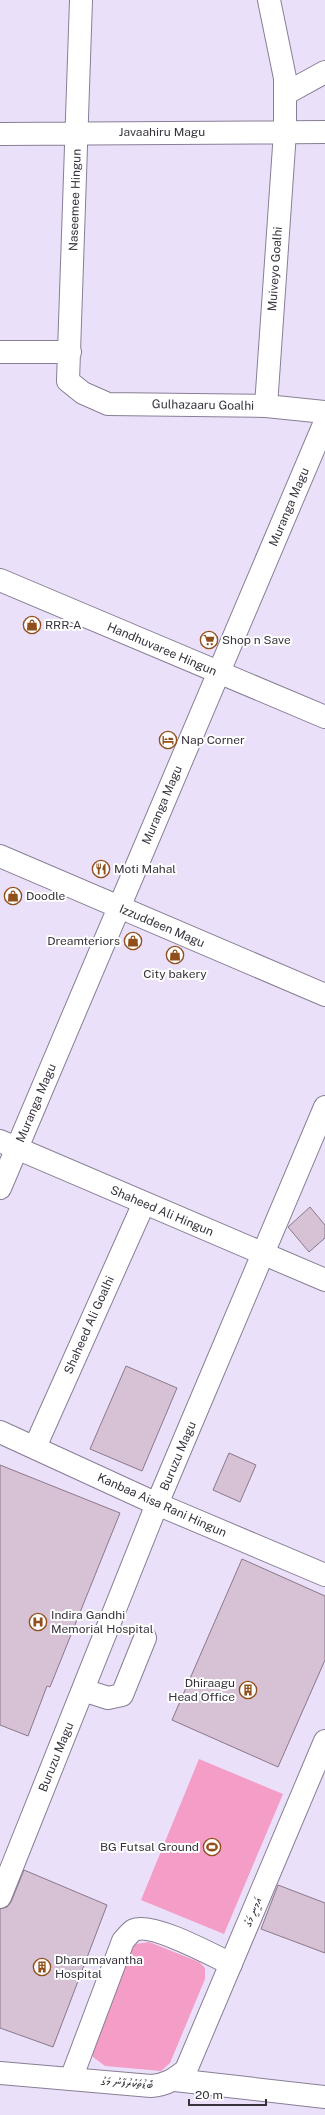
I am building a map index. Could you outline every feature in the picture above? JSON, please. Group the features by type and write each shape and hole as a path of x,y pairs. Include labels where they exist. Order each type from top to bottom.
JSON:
{"street":[{"name":"Naseemee Hingun","path":"81,0 68,381 83,393"},
{"name":"Muiveyo Goalhi","path":"266,406 285,132 285,78 269,0"},
{"path":"285,94 325,72"},
{"name":"Javaahiru Magu","path":"0,134 325,132"},
{"path":"0,352 70,352"},
{"name":"Gulhazaaru Goalhi","path":"83,393 108,404 266,406 325,412"},
{"name":"Muranga Magu","path":"0,1188 8,1145 119,908 325,422"},
{"name":"Handhuvaree Hingun","path":"0,580 325,717"},
{"name":"Izzuddeen Magu","path":"0,856 325,995"},
{"name":"Buruzu Magu","path":"0,1897 157,1504 325,1107"},
{"name":"Shaheed Ali Hingun","path":"8,1145 325,1280"},
{"name":"Shaheed Ali Goalhi","path":"35,1447 144,1203"},
{"name":"Kanbaa Aisa Rani Hingun","path":"0,1432 157,1504 325,1575"},
{"path":"83,1690 108,1698 122,1695 145,1638"},
{"name":"އަމީނީ މަގު","path":"175,2080 186,2070 325,1741"},
{"path":"71,2079 123,1941 134,1930 146,1928 162,1932 231,1964"},
{"name":"ބޮޑުތަކުރުފާނު މަގު","path":"0,2073 152,2086 162,2085 175,2080 325,2097"}],"shaded area":[{"name":"BG Futsal Ground","path":"199,1759 283,1794 224,1934 141,1900"},
{"path":"149,1942 199,1962 205,1968 205,1979 170,2063 161,2071 105,2066 93,2057 91,2045 124,1953 136,1944"}],"building":[{"path":"310,1207 325,1225 325,1238 309,1252 288,1227"},
{"path":"126,1366 177,1388 142,1471 90,1449"},
{"path":"229,1453 256,1465 240,1502 213,1490"},
{"name":"Indira Gandhi Memorial Hospital","path":"0,1465 120,1513 50,1687 47,1686 28,1736 0,1725"},
{"name":"Dhiraagu Head Office","path":"242,1559 325,1596 325,1660 278,1767 172,1720"},
{"name":"Dharumavantha Hospital","path":"24,1870 107,1905 53,2047 0,2028 0,1909 7,1907 11,1902"},
{"path":"278,1885 325,1903 325,1953 261,1929"}],"place":[{"name":"RRR-A","path":"32,625"},
{"name":"Shop n Save","path":"209,640"},
{"name":"Nap Corner","path":"168,740"},
{"name":"Moti Mahal","path":"101,869"},
{"name":"Doodle","path":"13,896"},
{"name":"Dreamteriors","path":"133,941"},
{"name":"City bakery","path":"175,955"},
{"name":"Indira Gandhi Memorial Hospital","path":"38,1622"},
{"name":"Dhiraagu Head Office","path":"248,1690"},
{"name":"BG Futsal Ground","path":"212,1847"},
{"name":"Dharumavantha Hospital","path":"42,1967"}]}
